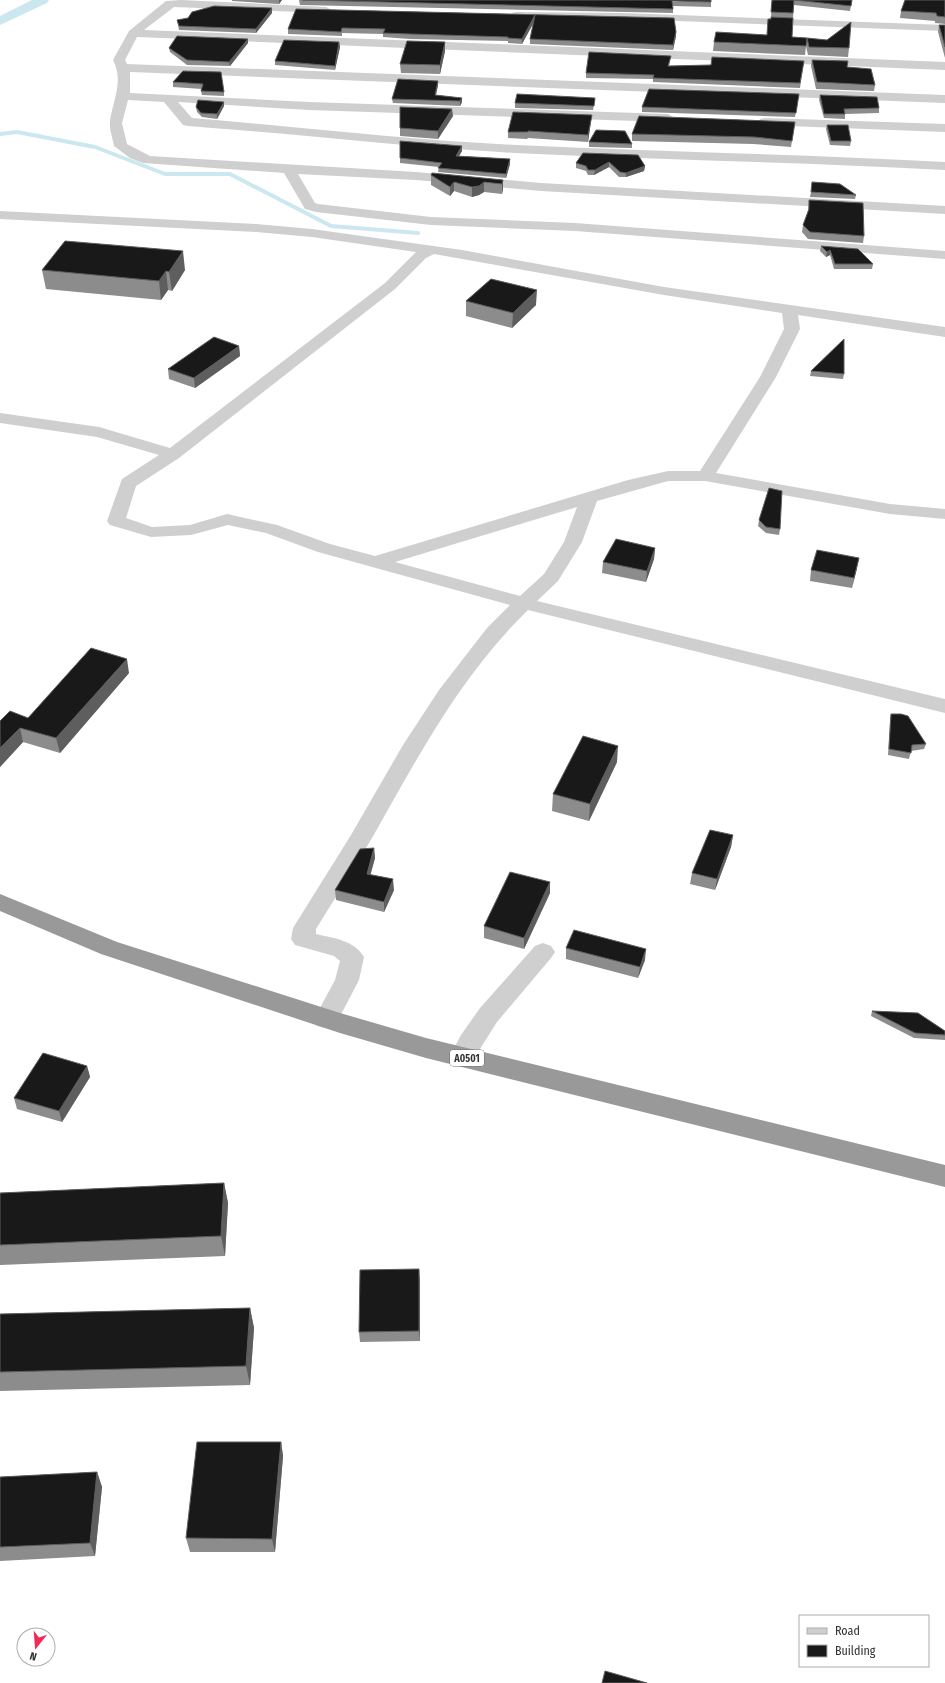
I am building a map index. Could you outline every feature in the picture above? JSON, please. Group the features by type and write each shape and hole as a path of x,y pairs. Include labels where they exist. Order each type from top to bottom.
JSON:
{"highway":[{"name":"A0501","path":"0,902 109,948 326,1019 462,1056 945,1176"}],"street":[{"path":"335,10 173,2 134,33 119,60 124,68 125,82 116,123 121,146 135,155 148,160 416,176 549,188 945,210"},
{"path":"504,14 623,16 945,28"},
{"path":"134,33 945,66"},
{"path":"124,68 945,99"},
{"path":"123,96 309,106 684,119"},
{"path":"168,98 185,121 191,123 307,131 431,144 817,158 945,166"},
{"path":"754,122 945,128"},
{"path":"288,169 310,206 316,208 431,221 575,227 945,255"},
{"path":"0,215 256,228 312,233 462,254 664,291 945,332"},
{"path":"429,250 421,255 390,286 173,454 128,483 116,521 151,532 191,530 227,519 271,529 324,548 378,563 634,484 668,476 705,476 890,509 945,514"},
{"path":"705,476 768,377 792,328 791,317 788,309"},
{"path":"0,418 99,432 173,454"},
{"path":"326,1019 350,972 353,963 352,957 341,950 303,939 305,928 360,840 413,745 446,694 494,632 523,602 551,577 573,542 589,498"},
{"path":"324,548 523,602 945,706"},
{"path":"462,1056 471,1037 522,979 543,952"}],"building":[{"path":"302,0 711,0 711,2 672,1 673,9"},
{"path":"772,0 794,0 793,13 771,12"},
{"path":"794,0 852,0 851,6"},
{"path":"905,0 945,0 945,17 937,16 936,13 901,11"},
{"path":"214,6 272,8 256,29 179,26 177,20 188,18 192,12"},
{"path":"296,9 674,18 676,32 673,45 530,39 535,15 522,39 508,37 383,33 385,29 342,28 341,32 288,29"},
{"path":"771,17 793,18 792,37 807,38 806,46 714,42 716,32 767,35 768,19 771,19"},
{"path":"851,22 849,48 809,47 807,38 827,40"},
{"path":"939,25 945,25 945,47"},
{"path":"177,36 248,39 229,62 187,60 169,48"},
{"path":"284,40 339,42 335,66 275,61"},
{"path":"407,41 445,42 440,65 400,64"},
{"path":"589,52 671,56 668,66 711,65 712,57 804,61 800,83 653,78 654,75 586,73"},
{"path":"812,60 848,61 847,67 871,69 875,85 817,82"},
{"path":"183,71 221,72 224,92 201,91 203,84 173,82"},
{"path":"398,79 438,81 435,95 462,98 460,101 392,99"},
{"path":"649,89 799,94 796,113 642,107"},
{"path":"517,94 595,98 594,106 515,103"},
{"path":"820,95 877,97 879,108 844,109 845,114 824,114"},
{"path":"198,100 224,102 217,114 201,113 196,107"},
{"path":"400,107 452,109 438,131 400,128"},
{"path":"513,112 592,115 588,135 528,131 508,132"},
{"path":"639,116 795,122 792,141 754,137 632,134"},
{"path":"827,125 848,125 851,141 831,141"},
{"path":"596,130 625,131 632,144 589,142"},
{"path":"400,141 462,146 456,156 510,159 506,174 438,168 442,163 400,158"},
{"path":"583,153 638,155 645,166 626,173 620,172 609,162 595,170 588,170 586,166 576,163"},
{"path":"432,173 503,180 502,184 484,182 479,186 472,187 454,182 450,187 431,175"},
{"path":"812,182 840,184 856,195 811,192"},
{"path":"809,200 863,203 864,236 810,232 803,225 809,209"},
{"path":"65,241 183,251 169,272 166,271 159,281 42,270"},
{"path":"821,246 858,249 873,264 835,264 830,250 827,252"},
{"path":"491,279 537,290 513,313 466,301"},
{"path":"214,337 239,346 194,378 168,369"},
{"path":"844,339 844,374 811,371"},
{"path":"769,488 782,491 780,529 766,527 759,520"},
{"path":"616,539 655,548 647,571 603,562"},
{"path":"817,550 859,558 854,578 811,570"},
{"path":"91,648 127,659 56,738 20,728 0,748 0,721 10,711 28,718"},
{"path":"891,714 908,716 926,744 912,745 911,753 889,749"},
{"path":"583,736 618,746 590,804 553,794"},
{"path":"710,830 733,835 717,879 692,873"},
{"path":"374,848 367,874 393,879 384,902 335,890 360,849"},
{"path":"510,872 550,882 524,938 484,926"},
{"path":"574,930 646,949 640,967 566,948"},
{"path":"872,1011 918,1013 945,1031 945,1035 915,1033"},
{"path":"43,1053 87,1066 59,1111 14,1098"},
{"path":"224,1183 221,1236 0,1245 0,1193"},
{"path":"419,1269 419,1331 359,1332 360,1270"},
{"path":"250,1308 246,1366 0,1372 0,1314"},
{"path":"197,1442 281,1442 272,1539 186,1538"},
{"path":"97,1472 90,1543 0,1547 0,1477"},
{"path":"605,1671 647,1683 602,1683"}],"waterway":[{"path":"0,21 42,0"},
{"path":"0,134 17,132 95,147 165,174 230,174 331,226 418,233"}]}
